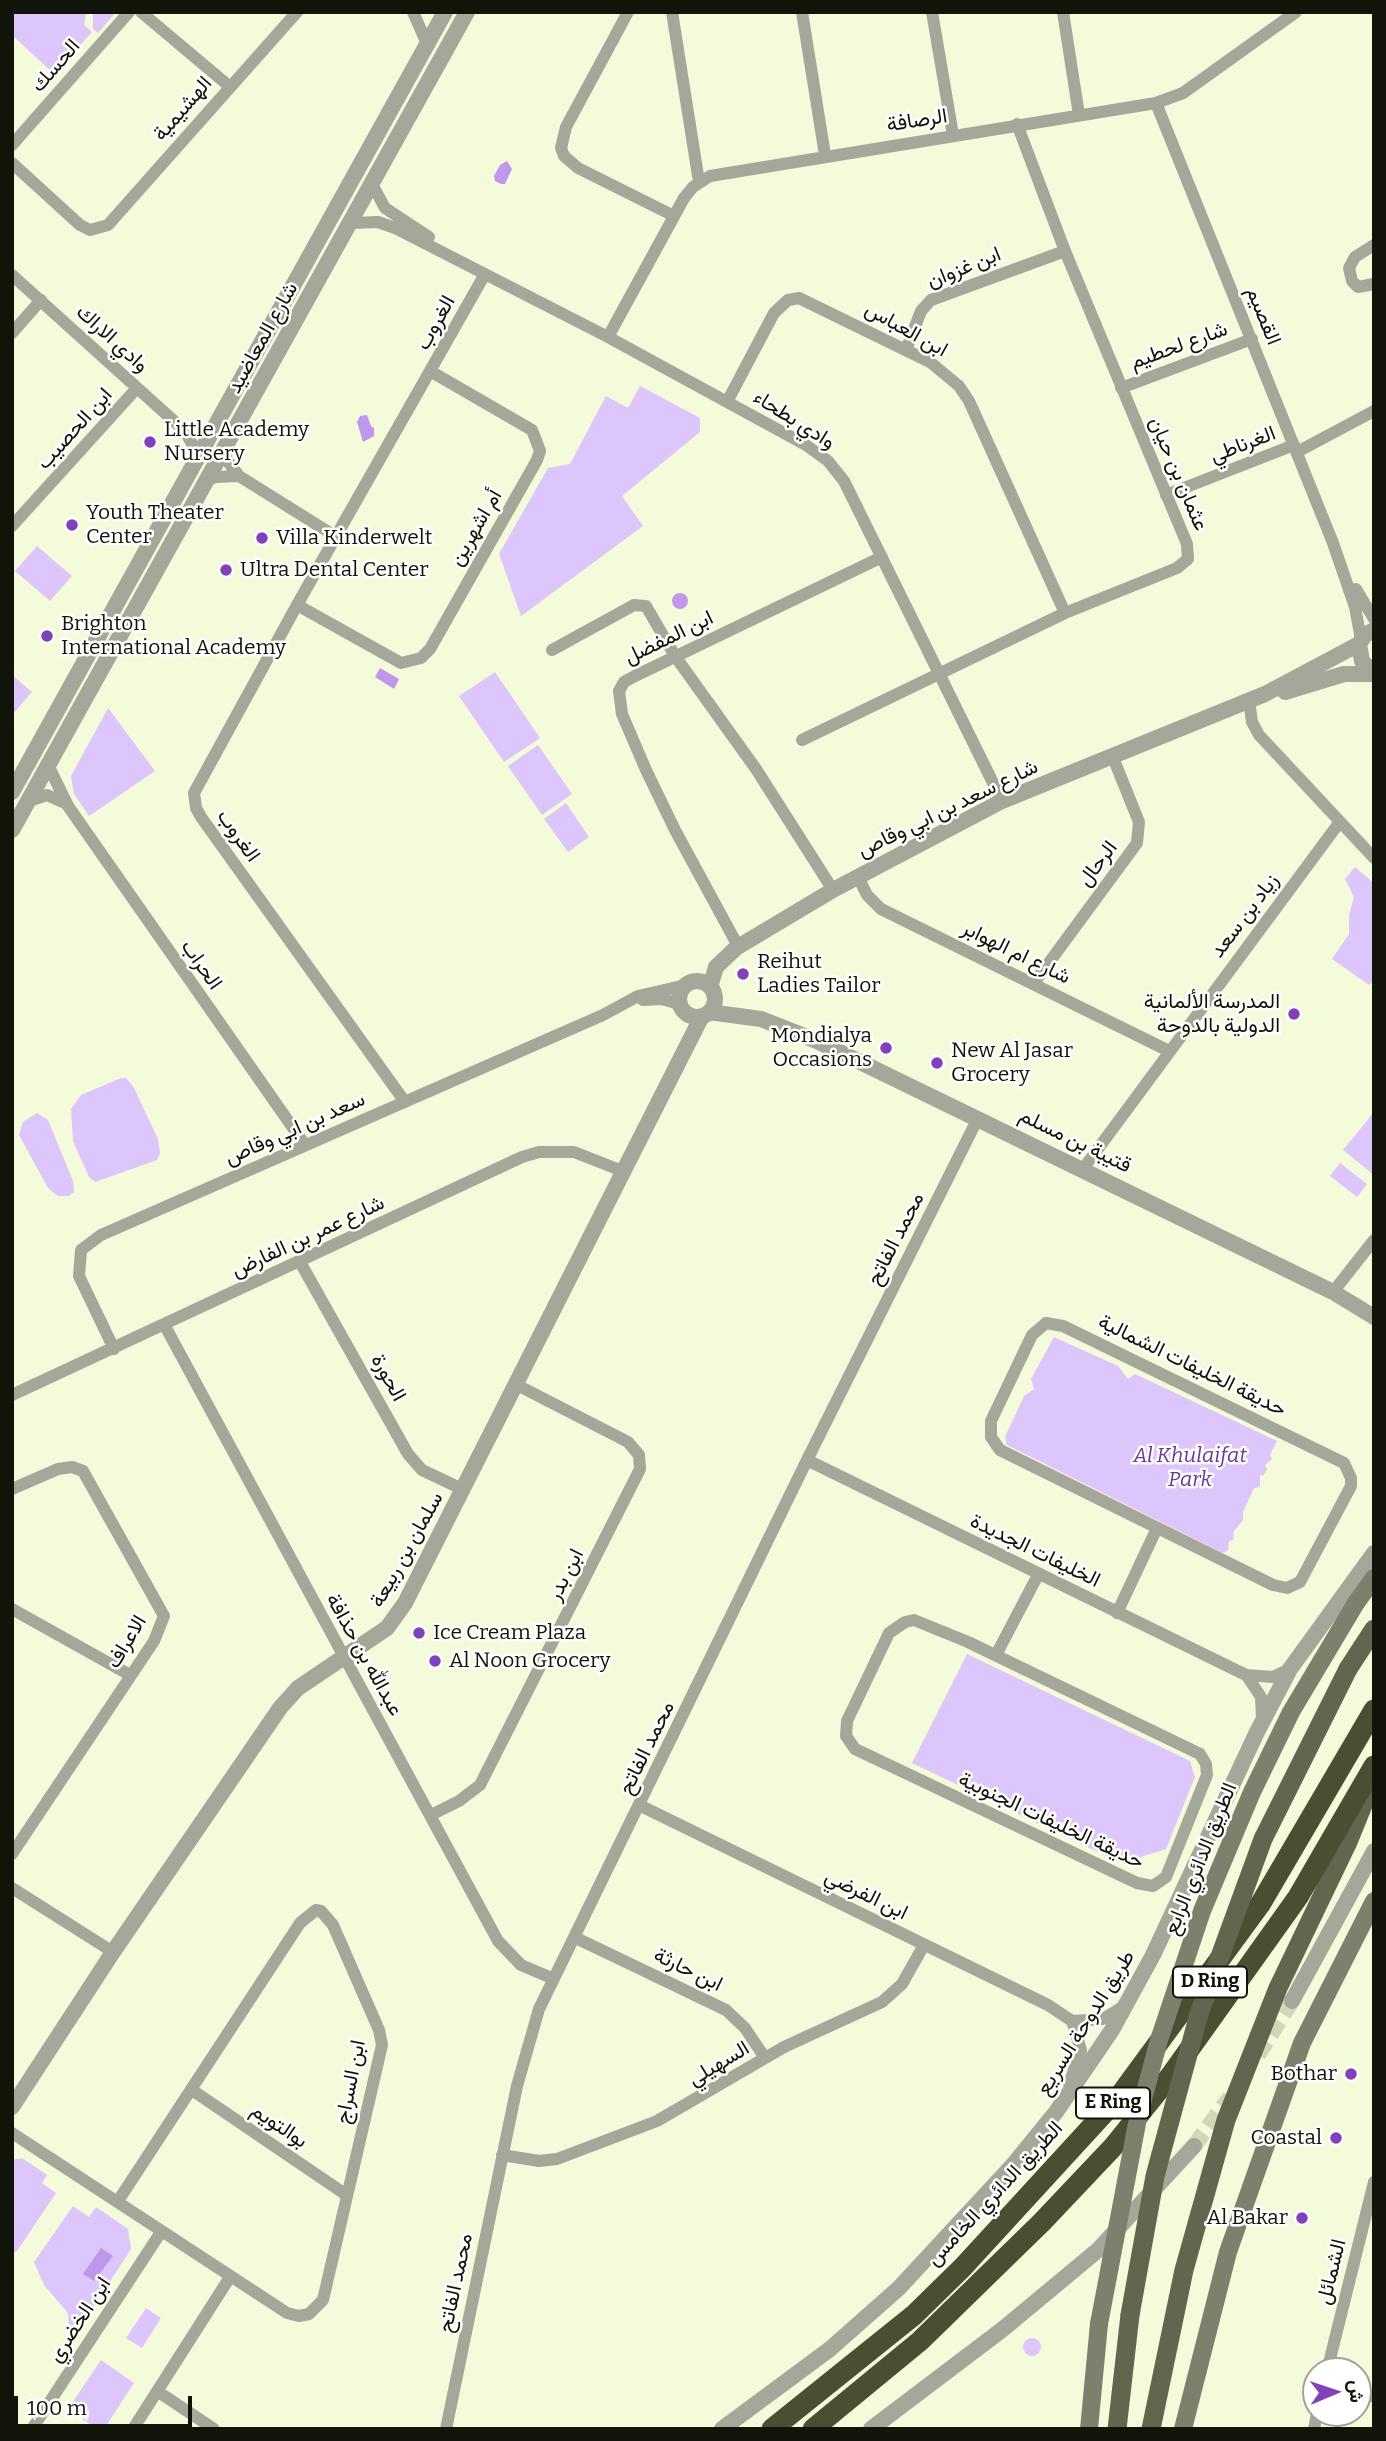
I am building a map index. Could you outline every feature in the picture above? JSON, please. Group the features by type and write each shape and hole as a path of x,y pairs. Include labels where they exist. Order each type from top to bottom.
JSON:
{"highway":[{"name":"الطريق الدائري الخامس","path":"772,2429 914,2315 963,2267 1118,2098 1261,1903 1374,1710"},
{"name":"E Ring","path":"813,2429 920,2341 1042,2222 1113,2147 1187,2054 1298,1897 1374,1766"}],"main road":[{"name":"الطريق الدائري الرابع","path":"1088,2429 1099,2325 1139,2118 1159,2040 1202,1911 1252,1792 1291,1712 1356,1603 1374,1578"},
{"name":"D Ring","path":"1116,2429 1130,2315 1154,2176 1199,2014 1263,1839 1348,1669 1374,1629"},
{"name":"D Ring","path":"1151,2429 1184,2270 1226,2120 1278,1989 1348,1842 1374,1778"},
{"path":"1183,2429 1228,2252 1301,2043 1374,1901"}],"street":[{"name":"الحسك","path":"12,145 129,12"},
{"path":"141,12 229,86"},
{"name":"الهشيمية","path":"12,163 80,225 99,229 108,225 297,12"},
{"path":"413,12 428,46"},
{"name":"شارع المعاضيد","path":"12,792 200,458 445,12"},
{"name":"شارع المعاضيد","path":"12,830 467,12"},
{"path":"628,12 566,127 561,148 564,156 579,167 674,216"},
{"path":"608,337 674,216 699,182 673,12"},
{"path":"802,12 825,155"},
{"path":"932,12 953,135"},
{"path":"1063,12 1079,115"},
{"name":"الرصافة","path":"699,182 723,172 1156,103 1183,93 1202,81 1296,12"},
{"name":"القصيم","path":"1156,103 1334,543 1365,638"},
{"name":"عثمان بن حيان","path":"802,740 1065,613 1183,564 1188,559 1187,544 1065,251 1017,124"},
{"name":"وادي بطحاء","path":"372,184 379,201 391,215 464,258 482,272"},
{"name":"وادي بطحاء","path":"351,223 369,221 386,225 482,272 727,402 828,461 844,481 1002,801"},
{"path":"1374,246 1355,257 1349,268 1352,281 1358,287 1374,284"},
{"name":"ابن غزوان","path":"906,350 921,311 931,300 1065,251"},
{"name":"الغروب","path":"405,1102 195,808 196,787 430,371 482,272"},
{"name":"وادي الاراك","path":"12,275 185,431 200,458"},
{"name":"ابن العباس","path":"727,402 774,313 788,300 799,298 811,301 944,372 970,401 1065,613"},
{"path":"12,333 41,300"},
{"name":"شارع لحطيم","path":"1121,388 1252,339"},
{"name":"أم اشهرين","path":"297,605 401,663 421,658 437,637 540,451 532,430 430,371"},
{"name":"ابن الحصيب","path":"12,526 137,388"},
{"name":"الغرناطي","path":"1166,495 1295,449 1374,411"},
{"path":"185,431 217,426"},
{"path":"225,449 226,459 239,476 335,536"},
{"path":"207,481 215,477 239,476"},
{"name":"القصيم","path":"1334,543 1374,619"},
{"name":"ابن المفضل","path":"737,947 675,830 618,702 619,691 624,682 882,556"},
{"path":"552,650 641,603 648,608 675,656 756,769 832,890"},
{"path":"1365,638 1362,661 1374,674"},
{"name":"شارع سعد بن ابي وقاص","path":"626,1004 643,994 687,984 720,955 832,890 1002,801 1265,694 1365,638"},
{"name":"شارع سعد بن ابي وقاص","path":"1265,694 1286,692 1343,674 1374,674"},
{"path":"1249,701 1252,722 1259,735 1374,858"},
{"name":"الرحال","path":"1034,983 1138,843 1139,822 1112,755"},
{"name":"الحراب","path":"49,767 68,806 305,1145"},
{"path":"29,801 47,795 60,799 68,806"},
{"name":"زياد بن سعد","path":"1083,1168 1339,823"},
{"name":"شارع ام الهوابر","path":"858,877 867,895 881,909 1169,1051"},
{"name":"شارع سعد بن ابي وقاص","path":"711,990 716,967 737,947"},
{"path":"626,1004 655,999 682,1008 692,1016 705,1014 714,1003 711,990 701,982 687,984 680,993 682,1008"},
{"name":"قتيبة بن مسلم","path":"711,990 751,1017"},
{"name":"سعد بن ابي وقاص","path":"114,1349 79,1276 81,1250 101,1235 626,1004"},
{"name":"سلمان بن ربيعة","path":"680,1054 682,1008"},
{"name":"قتيبة بن مسلم","path":"705,1014 751,1017 804,1035 1083,1168 1333,1292 1374,1317"},
{"name":"سلمان بن ربيعة","path":"12,2107 113,1952 280,1709 298,1688 387,1628 398,1615 625,1172 680,1054 705,1014"},
{"name":"محمد الفاتح","path":"446,2429 517,2086 536,2022 554,1979 641,1806 807,1460 978,1118"},
{"name":"شارع عمر بن الفارض","path":"12,1395 539,1152 574,1152 625,1172"},
{"path":"1333,1292 1374,1240"},
{"name":"الحورة","path":"300,1262 408,1454 422,1470 464,1490"},
{"name":"حديقة الخليفات الشمالية","path":"1055,1323 1063,1326 1337,1458 1344,1463 1352,1478 1347,1494 1304,1575 1294,1586 1287,1588 1273,1585 1157,1528 1006,1454 995,1444 991,1421 1038,1328 1055,1323"},
{"name":"عبدالله بن حذافة","path":"165,1326 498,1941 521,1965 554,1979"},
{"name":"ابن بدر","path":"431,1815 459,1801 480,1785 640,1469 639,1455 628,1442 517,1385"},
{"name":"الخليفات الجديدة","path":"807,1460 1246,1675 1273,1677 1290,1670"},
{"name":"الاعراف","path":"12,1489 65,1467 77,1468 88,1476 164,1616 160,1631 12,1854"},
{"path":"1117,1613 1157,1528"},
{"name":"طريق الدوحة السريع","path":"722,2429 830,2349 899,2288 1012,2166 1056,2112 1129,2001 1188,1883 1261,1723 1290,1670 1374,1553"},
{"path":"996,1655 1038,1575"},
{"path":"12,1609 130,1675"},
{"name":"حديقة الخليفات الجنوبية","path":"905,1622 924,1622 996,1655 1195,1751 1204,1758 1207,1775 1169,1870 1160,1883 1145,1886 1108,1871 900,1773 855,1749 850,1743 847,1721 889,1633 896,1626 905,1622"},
{"path":"1246,1675 1261,1697 1261,1723"},
{"name":"ابن الفرضي","path":"641,1806 1048,2006 1072,2021"},
{"path":"1292,2001 1374,1851"},
{"path":"12,1888 113,1952"},
{"name":"ابن السراج","path":"12,2133 287,2313 299,2316 309,2314 323,2300 345,2194 382,2045 379,2030 338,1937 321,1911 316,1910 300,1923 118,2201"},
{"name":"ابن حارثة","path":"576,1938 726,2010 745,2028 765,2058"},
{"name":"السهيلي","path":"502,2155 539,2161 575,2154 657,2121 804,2037 883,2002 902,1984 924,1945"},
{"path":"1056,2112 1081,2050 1072,2021 1103,2019 1129,2001"},
{"name":"بوالتويم","path":"192,2090 345,2194"},
{"path":"871,2429 1003,2329 1098,2250 1194,2146"},
{"name":"الشمائل","path":"1330,2357 1374,2182"},
{"name":"ابن الخضري","path":"32,2429 160,2232"},
{"path":"132,2429 230,2277"},
{"path":"157,2391 214,2429"}],"green space":[{"path":"12,12 86,12 84,25 92,32 54,74 12,35"},
{"path":"93,12 116,12 98,33 93,29"},
{"path":"640,386 700,418 700,432 622,496 643,526 521,616 499,554 548,468 570,464 606,396 628,408"},
{"path":"37,546 72,576 50,601 15,571"},
{"path":"495,672 540,738 504,762 459,696"},
{"path":"12,675 32,692 12,715"},
{"path":"108,708 155,771 89,816 74,794 71,776"},
{"path":"538,745 572,794 542,815 508,766"},
{"path":"566,803 589,837 568,852 544,819"},
{"path":"1355,867 1374,883 1374,980 1369,985 1332,959 1349,934 1349,915 1354,897 1345,879"},
{"path":"126,1078 133,1086 158,1139 160,1153 157,1160 95,1182 89,1177 73,1141 71,1109 81,1095"},
{"path":"1374,1112 1374,1175 1343,1150"},
{"path":"37,1113 48,1120 73,1181 74,1192 69,1196 58,1196 48,1188 19,1135 23,1122"},
{"path":"1340,1163 1367,1184 1357,1197 1330,1176"},
{"name":"Al Khulaifat Park","path":"1054,1337 1118,1366 1128,1379 1135,1374 1277,1441 1270,1455 1272,1459 1265,1465 1267,1469 1264,1475 1260,1476 1260,1487 1254,1488 1243,1512 1243,1520 1234,1531 1233,1540 1229,1541 1228,1550 1223,1553 1007,1445 1005,1437 1024,1396 1034,1389 1031,1379"},
{"path":"967,1654 1190,1761 1195,1777 1166,1849 1121,1863 912,1763"},
{"path":"22,2158 47,2175 42,2183 56,2193 17,2251 12,2253 12,2160"},
{"path":"73,2206 89,2217 96,2207 128,2229 131,2249 76,2334 69,2330 68,2313 44,2285 34,2262"},
{"path":"146,2308 161,2318 142,2348 126,2338"},
{"path":"1032,2338 1038,2341 1041,2347 1038,2353 1032,2356 1026,2353 1023,2347 1026,2341"},
{"path":"101,2360 134,2383 104,2429 97,2429 68,2409"}],"shaded area":[{"path":"507,161 512,169 505,184 501,184 495,181 494,176 500,165"},
{"path":"367,415 374,428 374,436 363,442 357,422 360,416"},
{"path":"677,593 683,593 688,601 686,607 677,609 672,604 672,598"},
{"path":"380,668 399,679 394,689 375,677"},
{"path":"101,2248 113,2256 94,2281 83,2274"}],"tunnel":[{"path":"1258,2055 1292,2001"},
{"path":"1194,2146 1230,2097"}],"place":[{"name":"Little Academy Nursery","path":"150,442"},
{"name":"Youth Theater Center","path":"72,525"},
{"name":"Villa Kinderwelt","path":"262,538"},
{"name":"Ultra Dental Center","path":"226,570"},
{"name":"Brighton International Academy","path":"47,636"},
{"name":"Reihut Ladies Tailor","path":"743,974"},
{"name":"المدرسة الألمانية الدولية بالدوحة","path":"1294,1014"},
{"name":"Mondialya Occasions","path":"886,1048"},
{"name":"New Al Jasar Grocery","path":"937,1063"},
{"name":"Ice Cream Plaza","path":"419,1633"},
{"name":"Al Noon Grocery","path":"435,1661"},
{"name":"Bothar","path":"1351,2074"},
{"name":"Coastal","path":"1336,2138"},
{"name":"Al Bakar","path":"1302,2218"}]}
